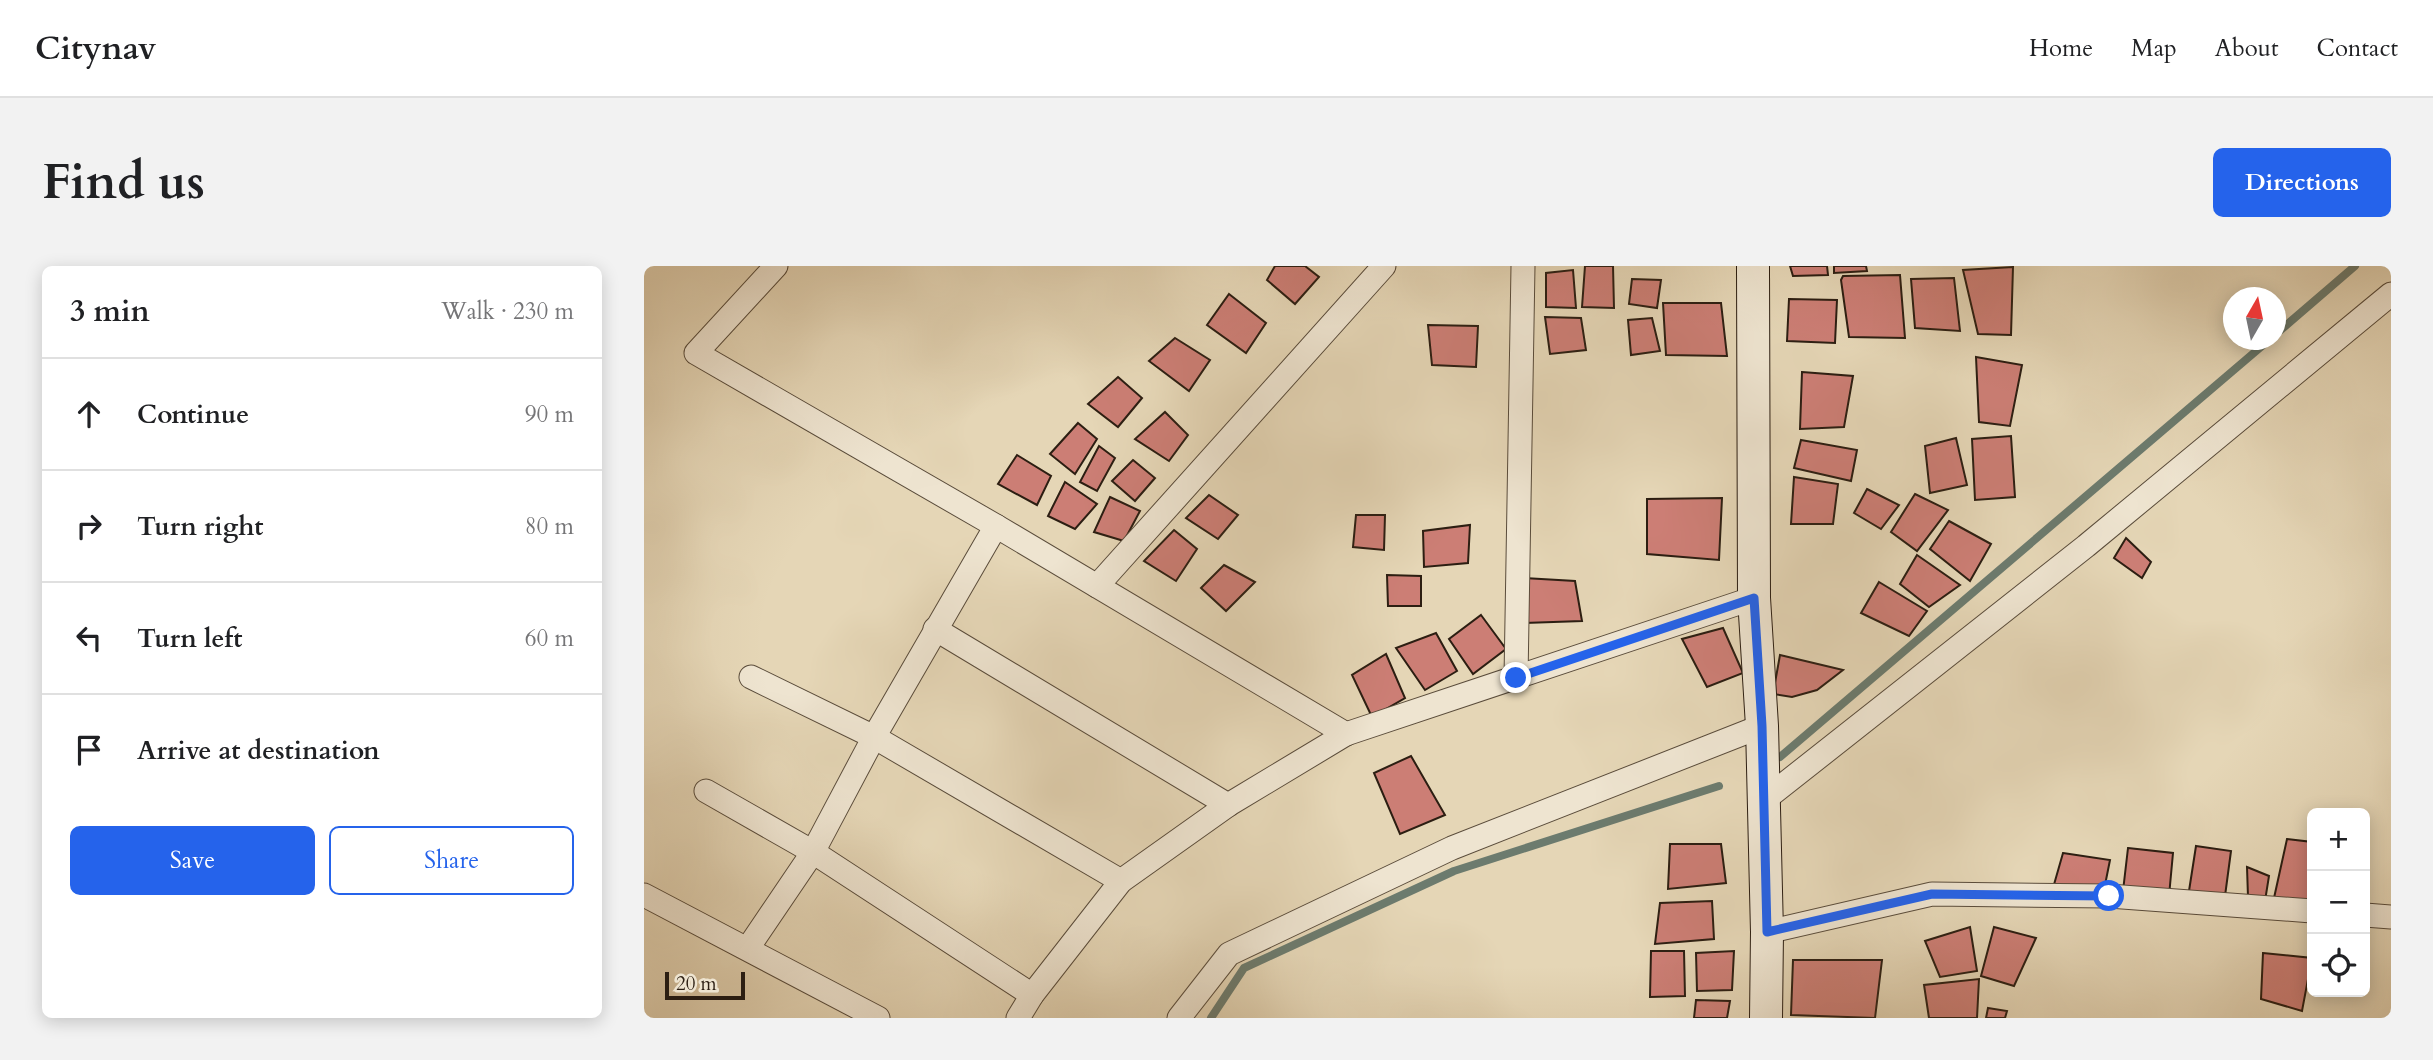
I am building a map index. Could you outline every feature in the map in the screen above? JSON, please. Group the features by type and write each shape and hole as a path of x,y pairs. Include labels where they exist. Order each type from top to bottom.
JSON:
{"main road":[{"path":"1754,266 1754,598 1762,726 1767,932 1766,1018"}],"street":[{"path":"776,266 696,353 996,526 1346,734"},
{"path":"1097,586 1384,266"},
{"path":"1516,678 1523,266"},
{"path":"1763,801 2086,546 2391,294"},
{"path":"748,948 813,852 874,737 996,526"},
{"path":"1018,1018 1032,995 1121,881 1228,804 1346,734 1754,598"},
{"path":"936,629 1228,804"},
{"path":"751,677 874,737 1121,881"},
{"path":"1179,1018 1229,954 1452,848 1762,726"},
{"path":"706,791 813,852 1032,995"},
{"path":"1767,932 1932,894 2109,896 2307,911"},
{"path":"644,895 878,1018"},
{"path":"2370,915 2391,917"}],"building":[{"path":"1275,266 1305,266 1319,277 1295,304 1267,280"},
{"path":"1585,266 1613,266 1614,308 1582,307"},
{"path":"1790,266 1827,266 1828,275 1793,276"},
{"path":"1834,266 1866,266 1867,271 1834,273"},
{"path":"2013,267 2011,335 1978,334 1963,270"},
{"path":"1573,270 1576,308 1546,307 1546,273"},
{"path":"1900,275 1905,338 1849,337 1841,280 1843,276"},
{"path":"1954,278 1960,331 1915,328 1911,279"},
{"path":"1632,279 1661,280 1657,308 1629,304"},
{"path":"1229,294 1266,323 1246,353 1207,325"},
{"path":"1789,299 1837,300 1835,343 1787,341"},
{"path":"1663,303 1721,303 1727,356 1666,355"},
{"path":"1545,317 1581,318 1586,350 1550,354"},
{"path":"1652,318 1660,351 1631,355 1628,320"},
{"path":"1428,325 1478,326 1476,367 1432,365"},
{"path":"1175,338 1210,360 1189,391 1149,361"},
{"path":"1976,357 2022,365 2010,426 1979,422"},
{"path":"1802,372 1853,376 1844,427 1800,429"},
{"path":"1118,377 1142,398 1118,427 1088,404"},
{"path":"1165,412 1188,435 1169,461 1135,439"},
{"path":"1078,423 1097,439 1075,474 1050,454"},
{"path":"2011,436 2015,497 1975,500 1972,439"},
{"path":"1956,438 1967,485 1930,493 1925,446"},
{"path":"1801,440 1857,450 1851,481 1794,468"},
{"path":"1099,446 1115,458 1097,491 1080,482"},
{"path":"1017,455 1051,476 1037,505 998,484"},
{"path":"1133,460 1155,478 1135,501 1112,481"},
{"path":"1794,477 1838,484 1833,524 1791,524"},
{"path":"1065,482 1097,504 1075,529 1048,516"},
{"path":"1867,489 1899,505 1881,529 1854,513"},
{"path":"1915,494 1948,510 1917,551 1891,532"},
{"path":"1209,495 1238,515 1218,539 1186,518"},
{"path":"1110,497 1140,511 1124,541 1094,532"},
{"path":"1722,498 1719,560 1647,554 1647,499"},
{"path":"1356,515 1385,515 1384,550 1353,547"},
{"path":"1949,521 1991,544 1970,581 1930,549"},
{"path":"1470,525 1468,563 1424,567 1423,531"},
{"path":"1174,530 1197,549 1176,581 1144,561"},
{"path":"2126,538 2151,562 2142,578 2114,558"},
{"path":"1917,555 1960,585 1929,607 1900,584"},
{"path":"1224,565 1255,582 1226,611 1201,588"},
{"path":"1387,575 1421,576 1421,606 1388,606"},
{"path":"1524,578 1575,581 1582,621 1524,623"},
{"path":"1879,582 1927,611 1909,636 1861,613"},
{"path":"1481,615 1506,649 1473,674 1449,639"},
{"path":"1723,628 1743,673 1707,687 1682,639"},
{"path":"1436,633 1457,671 1425,690 1396,648"},
{"path":"1386,654 1405,698 1372,717 1352,675"},
{"path":"1780,655 1843,670 1817,690 1792,697 1773,694"},
{"path":"1411,756 1445,815 1400,834 1374,773"},
{"path":"2287,839 2307,841 2307,903 2274,898"},
{"path":"1670,844 1721,844 1726,883 1668,889"},
{"path":"2196,846 2231,851 2225,896 2189,891"},
{"path":"2128,848 2173,853 2169,896 2123,891"},
{"path":"2063,853 2110,860 2104,890 2053,888"},
{"path":"2247,867 2269,876 2265,901 2248,897"},
{"path":"1712,901 1714,939 1655,944 1660,903"},
{"path":"1970,927 1977,971 1940,977 1925,941"},
{"path":"1994,927 2036,938 2014,986 1981,976"},
{"path":"1651,951 1684,951 1685,996 1650,997"},
{"path":"1734,951 1732,990 1697,991 1696,953"},
{"path":"2263,953 2307,957 2307,984 2302,1011 2261,999"},
{"path":"1793,960 1882,960 1875,1018 1791,1015"},
{"path":"1979,979 1977,1018 1929,1018 1924,985"},
{"path":"1696,1000 1730,1001 1727,1018 1694,1018"},
{"path":"1988,1008 2007,1011 2005,1018 1986,1018"}],"waterway":[{"path":"2286,325 2355,266"},
{"path":"1780,757 2257,350"},
{"path":"1211,1018 1244,968 1454,871 1719,786"}],"route":[{"path":"1516,678 1754,598 1762,726 1767,932 1932,894 2109,896"}]}
